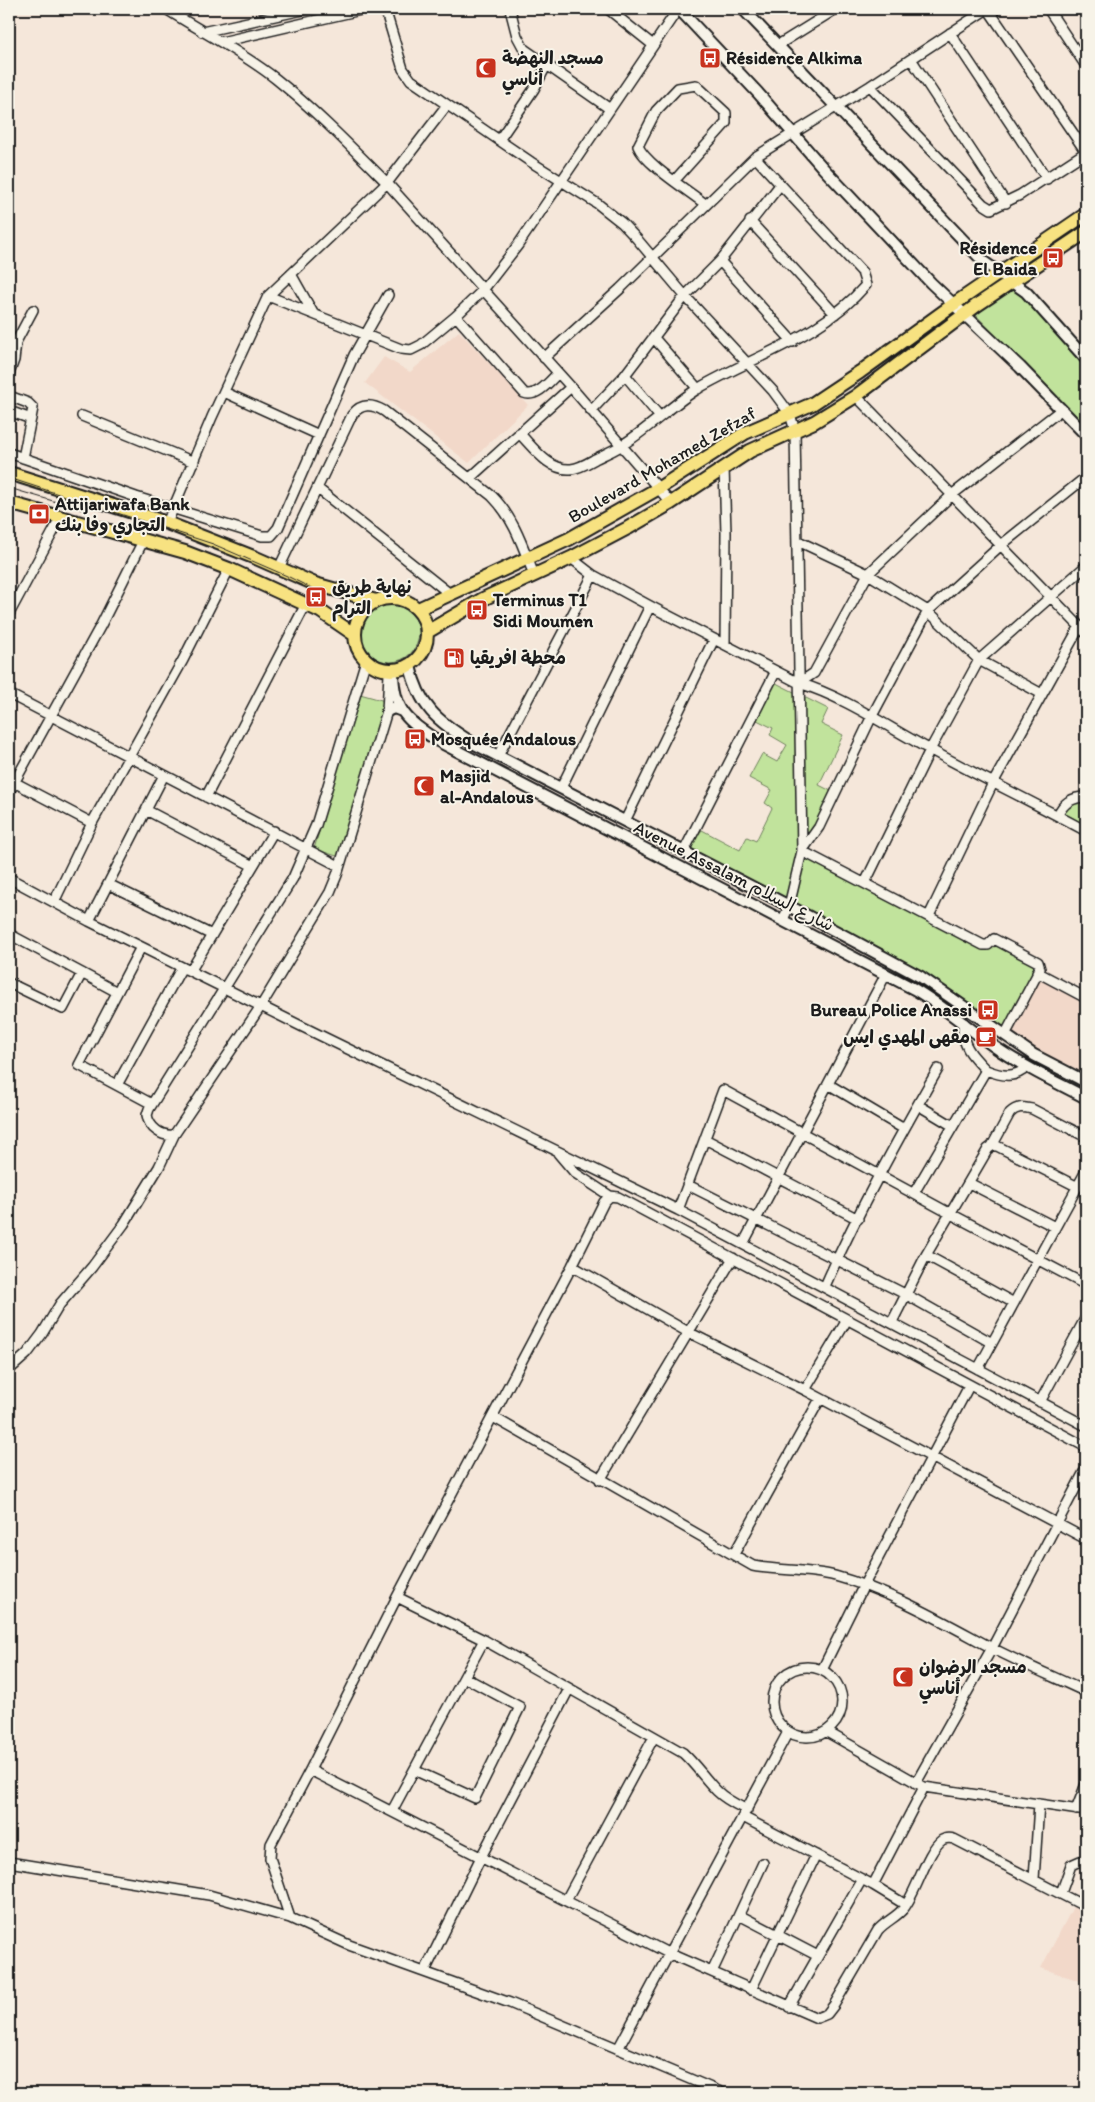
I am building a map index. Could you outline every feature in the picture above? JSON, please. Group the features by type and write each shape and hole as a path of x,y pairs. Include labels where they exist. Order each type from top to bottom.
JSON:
{"main road":[{"name":"Boulevard Mohamed Zefzaf","path":"418,609 528,559 594,525 659,488 745,433 812,404 998,273 1086,214"},
{"name":"Boulevard Mohamed Zefzaf","path":"427,632 483,599 571,558 628,528 671,503 724,467 764,443 795,431 856,396 965,314 1086,232"},
{"path":"9,473 167,523 315,584 376,601"},
{"path":"9,503 185,552 229,569 306,604 356,635"},
{"path":"387,598 409,602 418,609 424,620 427,632 423,651 410,666 391,670 379,668 366,660 356,645 358,622 361,615 376,601 387,598"}],"street":[{"path":"166,9 221,42 275,78 326,123 387,184 571,387 671,503"},
{"path":"202,32 307,9"},
{"path":"221,42 365,9"},
{"path":"385,9 406,74 499,140 598,204 622,223 637,238 651,258 685,296 749,364 790,414 795,431 802,850 789,906 783,920"},
{"path":"510,9 520,44 546,66 610,109"},
{"path":"608,9 653,45"},
{"path":"268,296 313,313 364,336 401,349 411,350 421,345 456,316 483,290 518,244 678,9 758,93 888,237 1086,435"},
{"path":"743,9 984,262 1026,292 1086,359"},
{"path":"778,45 836,9"},
{"path":"544,358 574,332 755,158 988,9 1086,152 1047,179 1006,203 991,209 983,204 870,86"},
{"path":"1048,9 1085,60"},
{"path":"950,33 1047,179"},
{"path":"911,59 1006,203"},
{"path":"499,140 534,89 546,66"},
{"path":"674,180 726,123 726,113 696,85 678,88 661,105 638,146 642,155 674,180 705,204"},
{"path":"167,523 268,296 387,184 448,105"},
{"path":"520,433 547,460 564,469 578,467 620,446 698,389 793,342 835,314 858,295 866,285 866,279 858,268 755,158"},
{"path":"591,411 625,375 685,296 720,261 780,185"},
{"path":"750,221 835,314"},
{"path":"720,261 793,342"},
{"path":"291,274 313,313"},
{"path":"9,453 174,509 262,536 271,536 278,528 364,336 388,295"},
{"path":"9,349 16,342 33,310"},
{"path":"456,316 524,393 530,395 537,392 558,373"},
{"path":"654,338 698,389"},
{"path":"9,374 14,360 16,342"},
{"path":"625,375 660,417"},
{"path":"470,478 571,387"},
{"path":"224,392 319,435"},
{"path":"9,396 28,403 33,408 23,458"},
{"path":"856,396 1083,630 1042,694 993,783 929,916"},
{"path":"279,568 352,415 359,407 367,405 384,411 492,496 506,512 534,575"},
{"path":"799,683 814,673 868,574 953,494 1062,409"},
{"path":"9,411 31,419"},
{"path":"82,416 194,462"},
{"path":"724,467 726,533 725,644"},
{"path":"802,850 818,827 872,716 928,611 1000,546 1086,477"},
{"path":"317,488 450,594"},
{"path":"9,614 60,518"},
{"path":"9,792 11,781 100,625 143,541"},
{"path":"798,541 868,574 928,611 979,660 1042,694"},
{"path":"571,558 593,575 650,606 799,683 824,692 872,716 930,750 1086,830"},
{"path":"865,883 930,750 979,660 1086,566"},
{"path":"54,902 92,822 184,660 229,569"},
{"path":"498,756 593,575"},
{"path":"206,797 306,604"},
{"path":"561,788 650,606"},
{"path":"625,821 714,638"},
{"path":"174,1136 163,1134 149,1122 147,1115 152,1104 293,878 307,848 331,780 366,660"},
{"name":"Avenue Assalam شارع السلام","path":"410,666 418,692 434,716 448,728 471,742 684,851 921,977 1034,1055 1086,1082"},
{"path":"9,1370 27,1354 42,1334 60,1304 92,1267 124,1224 159,1167 174,1136 261,1006 325,900 340,866 387,711 391,670"},
{"name":"Avenue Assalam شارع السلام","path":"391,670 394,695 402,711 416,727 438,741 914,989 942,1007 996,1048 1027,1067 1086,1098"},
{"path":"684,851 776,671"},
{"path":"9,694 340,866"},
{"path":"387,711 394,708 402,711"},
{"path":"89,921 164,775"},
{"path":"11,781 92,822"},
{"path":"1058,815 1068,801 1086,797"},
{"path":"146,810 252,866"},
{"path":"116,1085 186,968 212,935 274,831"},
{"path":"802,850 983,945 988,945 994,939 1038,962 1040,967 1005,1036"},
{"path":"9,878 89,921 678,1210 825,1286 1086,1426"},
{"path":"108,884 212,935"},
{"path":"9,934 117,992"},
{"path":"140,946 79,1065 152,1104"},
{"path":"1037,972 1086,998"},
{"path":"9,982 63,1009 82,973"},
{"path":"742,1244 886,974"},
{"path":"942,1007 950,996"},
{"path":"964,1023 962,1032 964,1041 969,1051 986,1070 1006,1076 1016,1076 1027,1067"},
{"path":"825,1286 836,1260 938,1069"},
{"path":"914,1193 986,1070"},
{"path":"828,1084 904,1130"},
{"path":"678,1210 723,1090 1086,1285"},
{"path":"918,1105 954,1126"},
{"path":"892,1322 926,1255 1014,1108 1023,1106 1032,1109 1086,1137"},
{"path":"705,1139 858,1219"},
{"path":"992,1146 997,1146 1078,1188"},
{"path":"556,1151 575,1173 610,1196 618,1196 969,1386 1086,1447"},
{"path":"978,1369 1086,1171"},
{"path":"969,1183 1055,1227"},
{"path":"688,1184 907,1295 992,1342"},
{"path":"290,1918 270,1858 271,1844 397,1597 604,1202 610,1196"},
{"path":"926,1255 1014,1303"},
{"path":"600,1480 733,1258"},
{"path":"572,1266 688,1332 806,1390 1086,1539"},
{"path":"1040,1402 1086,1317"},
{"path":"806,1390 847,1320"},
{"path":"822,1670 969,1386"},
{"path":"734,1554 820,1399"},
{"path":"493,1417 753,1566 773,1570 800,1570 834,1576 864,1586 920,1609 992,1648 1086,1692"},
{"path":"873,1885 920,1785 1086,1468"},
{"path":"397,1597 484,1640 683,1753 695,1764 718,1792 745,1814 906,1905"},
{"path":"392,1811 484,1640"},
{"path":"812,1667 822,1670 838,1684 842,1694 843,1705 835,1724 827,1732 808,1737 798,1736 788,1732 780,1725 774,1711 773,1695 776,1685 783,1677 796,1669 812,1667"},
{"path":"414,1770 475,1798 520,1707 464,1677"},
{"path":"425,1971 481,1857 569,1689"},
{"path":"618,2049 788,1732"},
{"path":"827,1732 920,1785 1086,1811"},
{"path":"566,1900 654,1737"},
{"path":"310,1770 668,1953 817,2018 827,2014 878,1930 884,1923 900,1913 906,1905 931,1854 942,1840 949,1838 1034,1879 1086,1907"},
{"path":"1076,1810 1086,1784"},
{"path":"1034,1879 1039,1804"},
{"path":"750,1990 816,1855"},
{"path":"1061,1894 1072,1865 1080,1861 1086,1864"},
{"path":"9,1862 209,1895 290,1918 349,1945 510,2003 724,2093"},
{"path":"712,1972 763,1863"},
{"path":"789,2007 862,1879"},
{"path":"739,1915 818,1956"}],"shaded area":[{"path":"459,331 528,405 469,463 365,383 384,357 410,372"},
{"path":"1037,972 1086,998 1086,1082 1005,1035"},
{"path":"1073,1907 1086,1914 1086,1983 1041,1968"}],"green space":[{"path":"1016,281 1086,353 1086,430 972,311"},
{"path":"384,604 396,604 411,612 419,627 419,639 411,654 396,662 384,662 369,654 361,639 361,627 369,612"},
{"path":"782,666 774,682 828,709 821,724 843,735 819,785 831,791 803,851 988,945 992,940 1041,965 1005,1035 950,996 684,851 702,830 740,850 747,837 756,841 772,808 765,803 772,790 749,778 762,754 777,762 787,745 770,735 773,728 755,719"},
{"path":"360,694 385,701 340,857 314,849"},
{"path":"1086,800 1086,825 1062,812 1073,802"}],"tram line":[{"path":"9,478 213,544 323,594"},
{"path":"9,488 87,511"}],"place":[{"name":"Résidence Alkima","path":"710,58"},
{"name":"مسجد النهضة أناسي","path":"486,68"},
{"name":"Résidence El Baida","path":"1053,258"},
{"name":"Attijariwafa Bank التجاري وفا بنك","path":"39,514"},
{"name":"نهاية طريق الترام","path":"316,597"},
{"name":"Terminus T1 Sidi Moumen","path":"477,610"},
{"name":"محطة افريقيا","path":"454,658"},
{"name":"Mosquée Andalous","path":"415,739"},
{"name":"Masjid al-Andalous","path":"424,786"},
{"name":"Bureau Police Anassi","path":"988,1010"},
{"name":"مقهى المهدي ايس","path":"986,1037"},
{"name":"مسجد الرضوان أناسي","path":"903,1677"}]}
